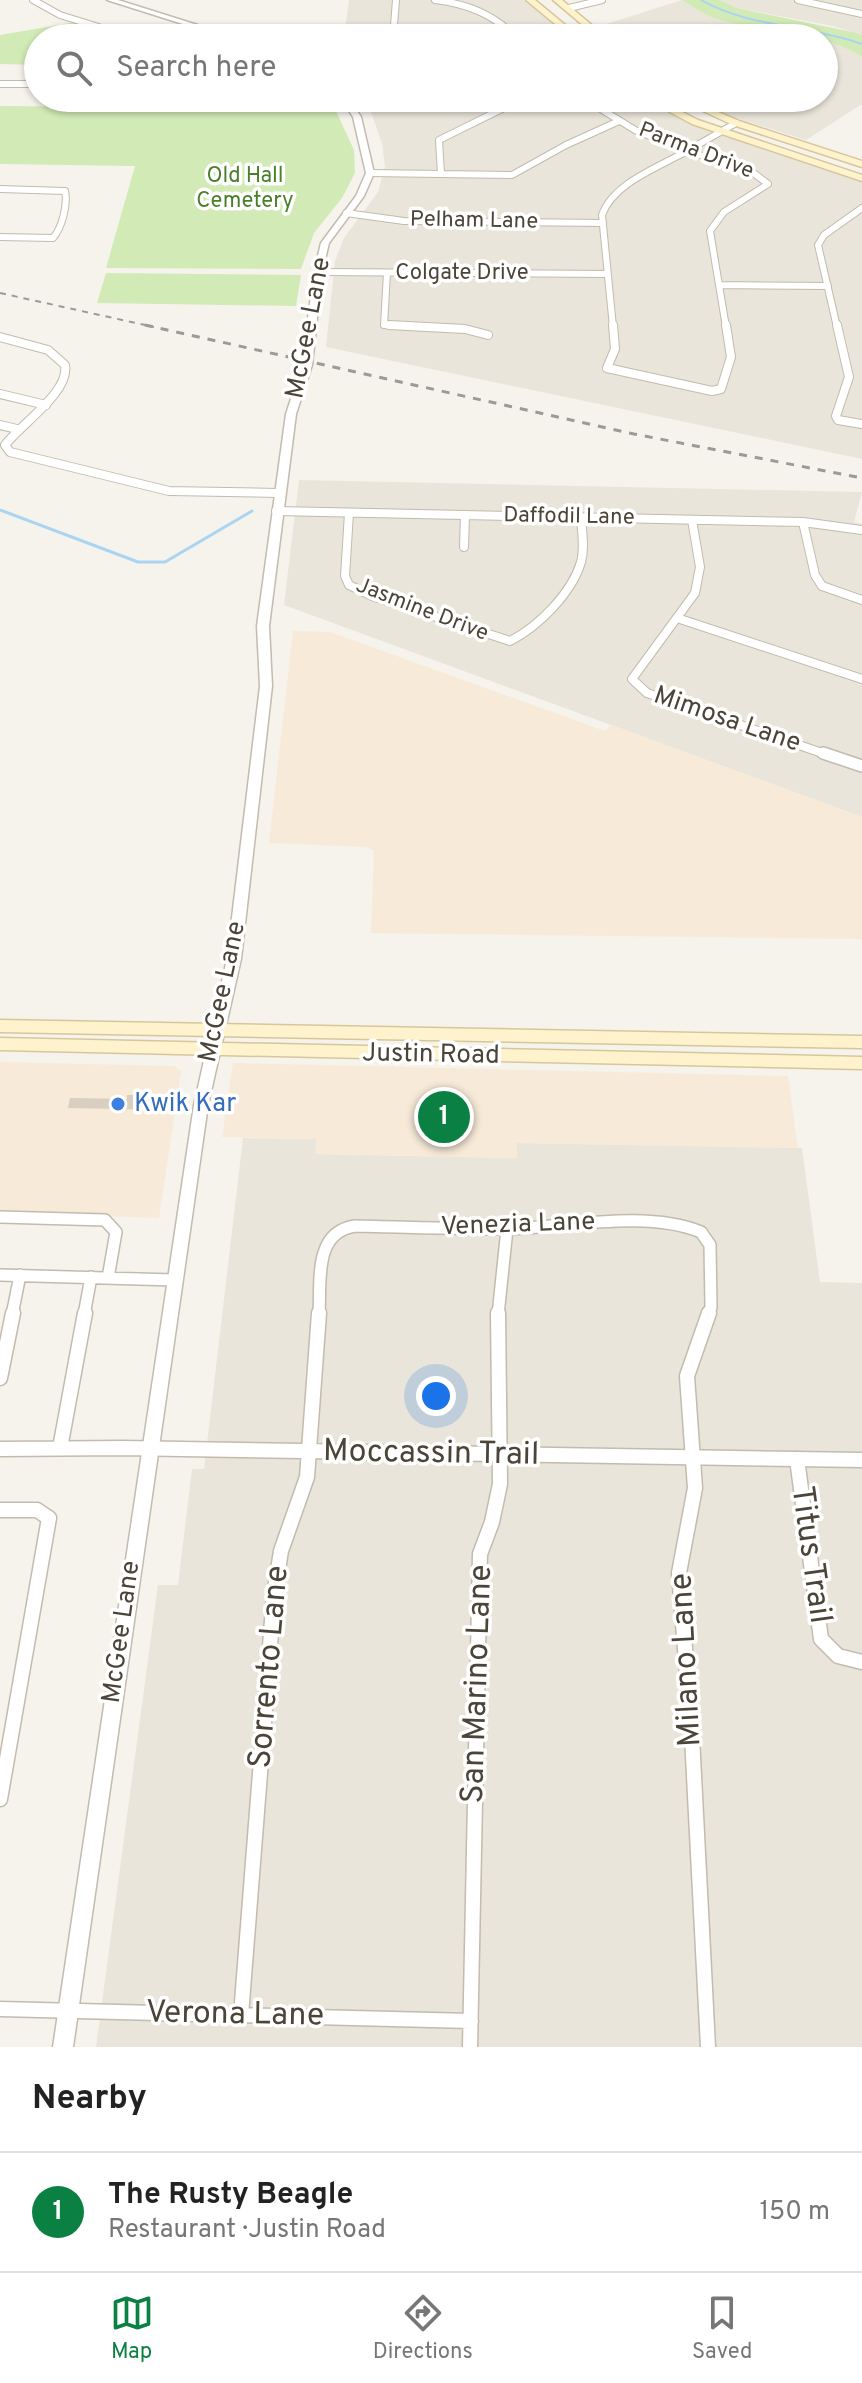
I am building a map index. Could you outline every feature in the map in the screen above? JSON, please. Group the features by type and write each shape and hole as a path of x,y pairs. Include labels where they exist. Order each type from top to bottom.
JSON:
{"main road":[{"path":"530,0 560,24"},
{"path":"557,0 587,24"},
{"path":"675,112 695,122 862,178"},
{"path":"711,112 862,164"},
{"name":"Justin Road","path":"0,1026 215,1041 589,1058 862,1063"},
{"path":"588,1036 589,1058"},
{"name":"Justin Road","path":"0,1044 588,1036 862,1042"}],"street":[{"path":"33,0 60,15 89,24"},
{"path":"111,0 189,24"},
{"path":"394,24 396,0"},
{"path":"435,0 459,3 491,13 502,24"},
{"path":"569,8 602,0"},
{"path":"798,0 862,14"},
{"path":"0,84 24,84"},
{"path":"352,112 365,146 370,173 512,175 566,145 619,121"},
{"path":"441,174 439,140 496,112"},
{"name":"Parma Drive","path":"605,112 687,151 767,181 768,184 724,212 711,228 710,241 719,285"},
{"path":"736,123 611,197 603,209 615,349 607,368 712,391 721,389 731,357 719,285 828,286"},
{"name":"McGee Lane","path":"63,2047 148,1449 201,1105 234,959 264,710 263,626 278,493 291,414 307,365 318,272 325,243 366,186 370,173"},
{"path":"0,189 65,191 58,232 53,238 0,237"},
{"path":"862,208 820,240 818,245 847,357 849,377 836,412 838,420 862,424"},
{"name":"Pelham Lane","path":"346,213 404,221 603,223"},
{"name":"Colgate Drive","path":"318,272 607,274"},
{"path":"387,273 384,325 465,329 488,335"},
{"path":"0,337 41,346 55,353 62,362 67,379 46,405 17,429 5,445 10,452 169,491 278,493"},
{"path":"0,394 46,405"},
{"path":"0,425 17,429"},
{"name":"Daffodil Lane","path":"276,511 803,522 862,530"},
{"name":"Jasmine Drive","path":"349,513 345,576 349,585 372,596 510,641 525,636 574,578 582,553 581,518"},
{"path":"464,547 465,515"},
{"name":"Mimosa Lane","path":"692,520 698,584 677,618 638,665 632,679 640,689 862,766"},
{"path":"803,522 815,575 822,586 862,600"},
{"path":"677,618 862,679"},
{"path":"0,1217 105,1220 116,1232 108,1278"},
{"name":"Venezia Lane","path":"333,1231 355,1226 507,1229 588,1221 665,1224 701,1232"},
{"name":"San Marino Lane","path":"470,2047 480,1554 497,1504 502,1456 498,1301 507,1229"},
{"name":"Sorrento Lane","path":"241,2015 274,1595 281,1551 306,1483 323,1253 333,1231"},
{"name":"Milano Lane","path":"701,1232 710,1245 712,1293 711,1307 687,1376 693,1508 679,1573 692,1737 708,2047"},
{"path":"0,1275 174,1280"},
{"path":"0,1378 20,1275"},
{"path":"60,1448 91,1277"},
{"name":"Moccassin Trail","path":"0,1449 862,1460"},
{"name":"Titus Trail","path":"797,1459 817,1626 827,1649 841,1659 862,1662"},
{"path":"0,1510 37,1510 49,1518 0,1799"},
{"name":"Verona Lane","path":"0,2009 471,2021"}],"shaded area":[{"path":"349,0 523,0 553,24 346,24"},
{"path":"682,0 713,17 748,24 606,24"},
{"path":"720,0 862,0 862,35 838,28 838,24 822,24 737,8"},
{"path":"838,43 842,44 862,57 862,104 806,140 717,112 838,112"},
{"path":"371,112 670,112 709,131 862,181 862,459 326,347 335,261 344,238 378,192 385,166 382,144"},
{"path":"299,480 862,492 854,522 862,524 862,817 284,605"},
{"path":"293,631 330,632 605,731 611,725 862,817 862,939 371,933 374,851 366,847 269,843"},
{"path":"0,1062 174,1066 181,1071 159,1218 0,1213"},
{"path":"233,1063 788,1076 798,1148 517,1143 517,1158 315,1154 316,1139 222,1137"},
{"path":"243,1138 316,1139 316,1154 516,1158 517,1143 802,1148 820,1282 862,1283 862,2047 96,2047 158,1585 178,1585 192,1469 204,1469"}],"green space":[{"path":"682,0 720,0 737,8 814,24 738,24 702,12"},
{"path":"838,29 862,35 862,57 838,45"},
{"path":"24,31 24,65 0,64 0,35"},
{"name":"Old Hall Cemetery","path":"0,106 24,106 24,112 336,112 354,150 355,173 342,198 314,233 301,269 106,268 135,166 0,164"},
{"path":"106,273 301,275 296,306 97,303"}],"building":[{"name":"Kwik Kar","path":"127,1095 168,1095 166,1110 68,1108 70,1098 127,1099"}],"waterway":[{"path":"701,0 740,16 776,24"},
{"path":"838,37 862,44"},
{"path":"0,510 138,562 165,562 252,511"}],"railway":[{"path":"0,293 151,326"},
{"path":"145,325 151,326"},
{"path":"151,326 634,434 862,478"}],"place":[{"name":"Kwik Kar","path":"118,1104"},
{"name":"The Rusty Beagle","path":"444,1117"}]}
